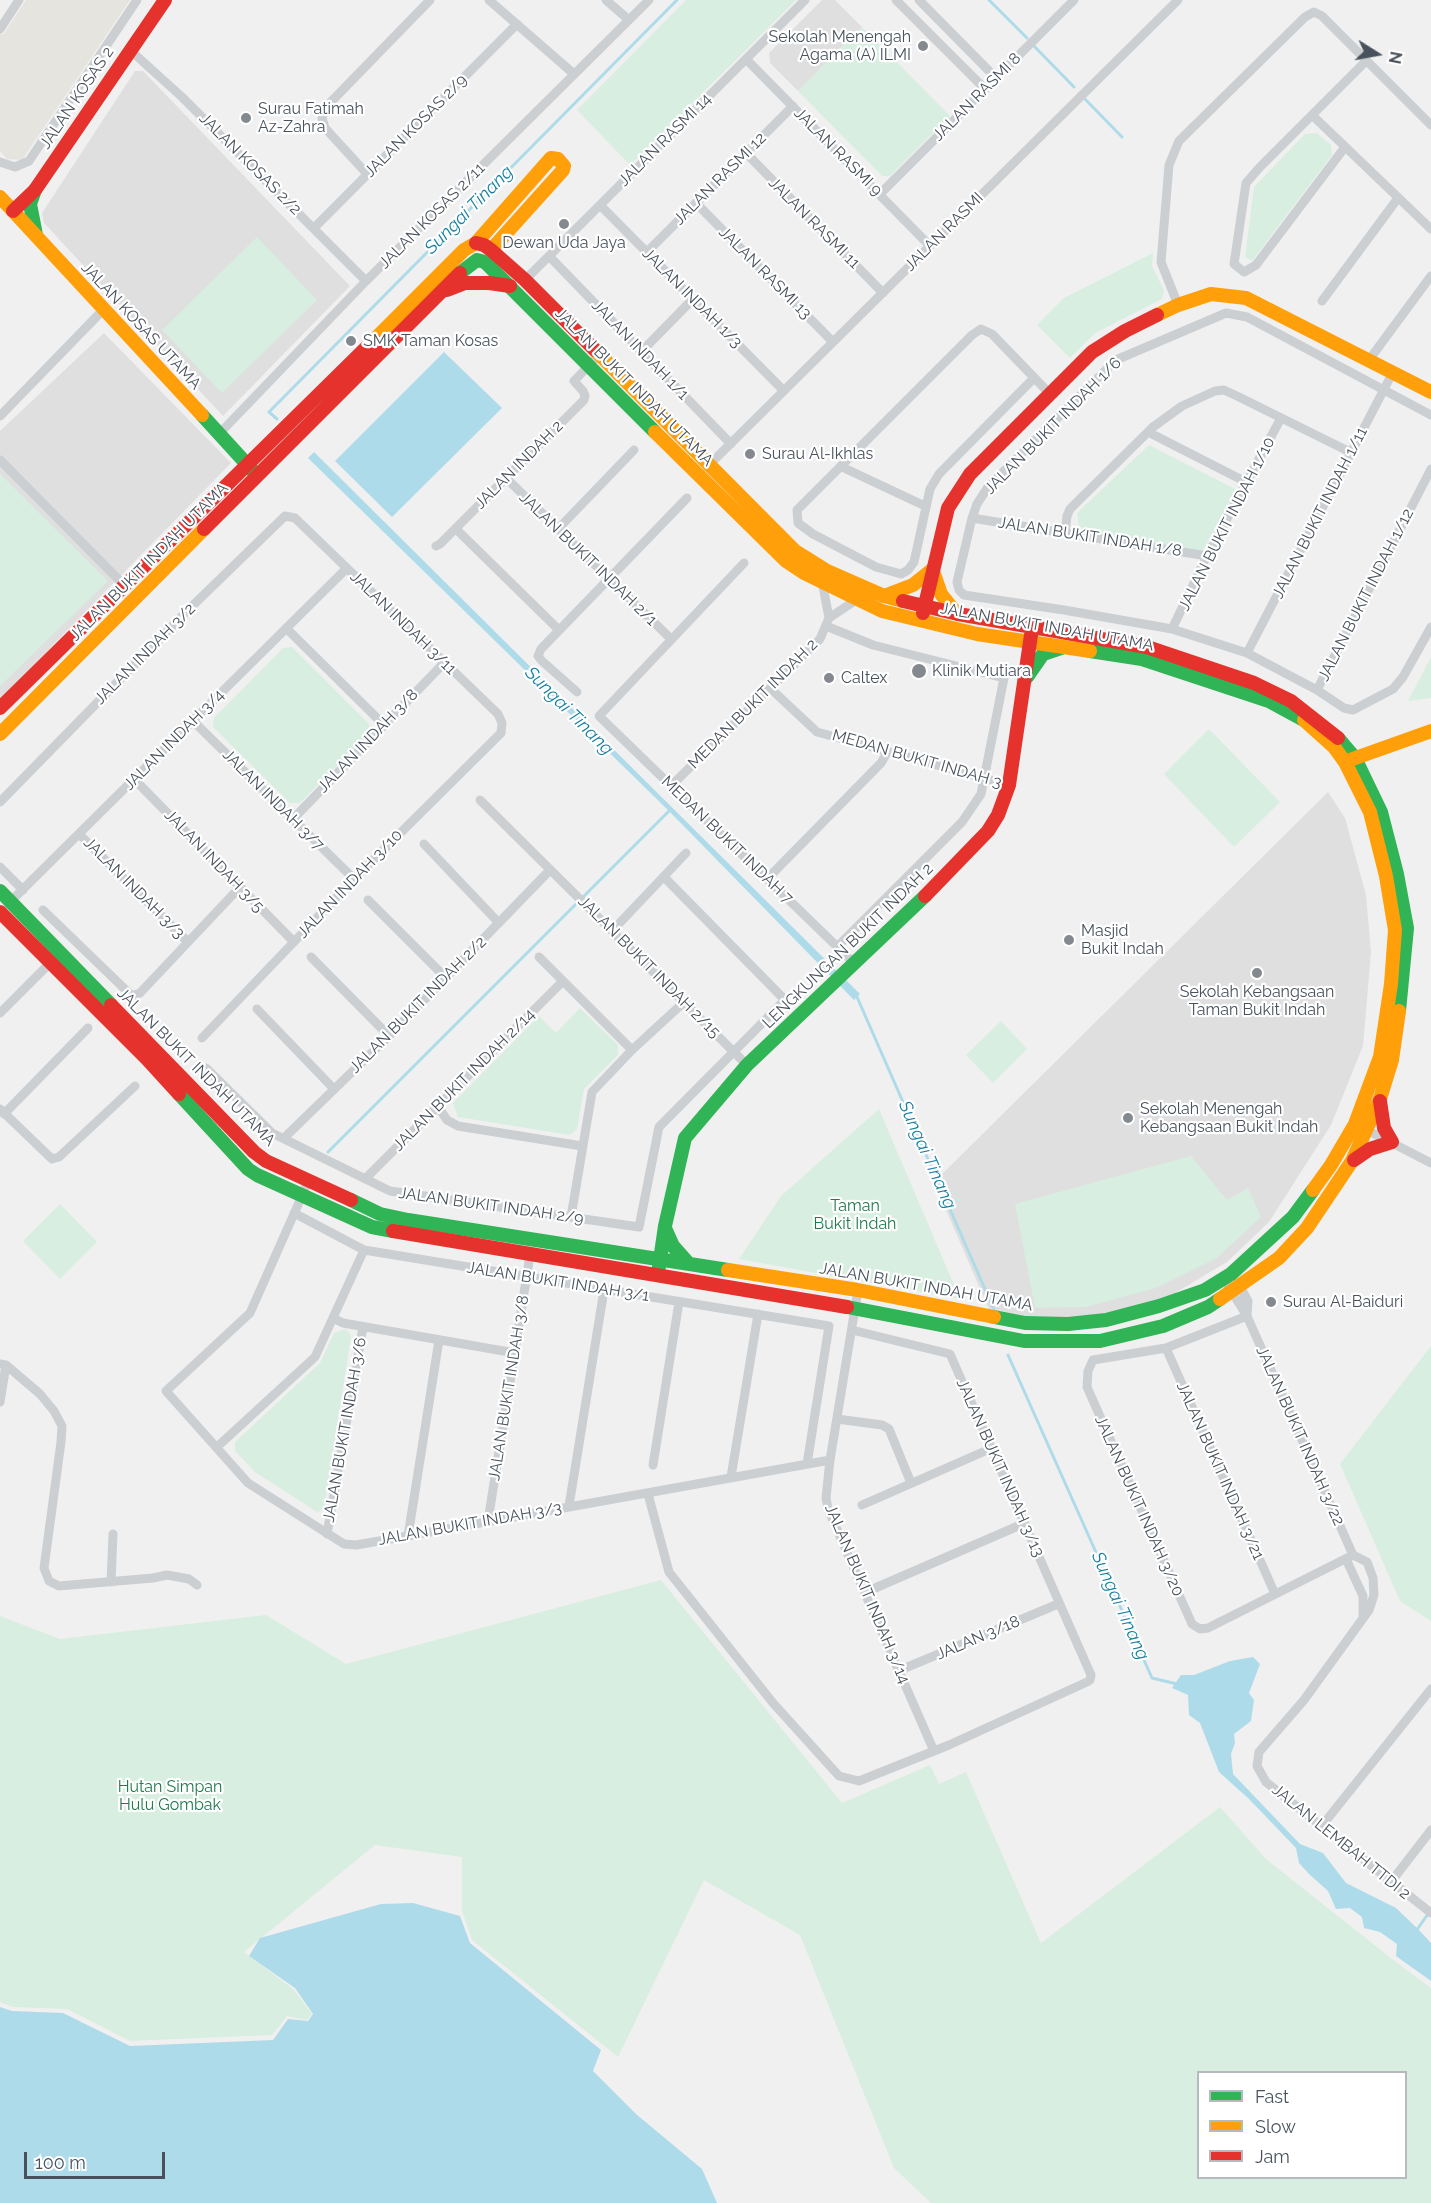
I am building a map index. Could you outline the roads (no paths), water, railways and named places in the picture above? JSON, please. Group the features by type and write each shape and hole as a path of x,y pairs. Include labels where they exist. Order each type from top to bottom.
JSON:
{"street":[{"path":"0,28 19,0"},
{"path":"1,163 15,167 29,161 137,0"},
{"name":"JALAN KOSAS 2","path":"13,211 35,190 165,0"},
{"path":"368,175 325,128 322,118 325,108 430,0"},
{"path":"489,0 574,74"},
{"path":"606,0 629,20"},
{"name":"JALAN KOSAS 2/11","path":"219,434 366,281 649,0"},
{"name":"JALAN RASMI 14","path":"525,280 805,0"},
{"path":"896,0 985,89"},
{"path":"919,0 996,78"},
{"name":"JALAN RASMI 8","path":"880,194 1074,0"},
{"name":"JALAN RASMI","path":"699,476 1178,0"},
{"path":"1178,305 1161,262 1169,165 1179,141 1305,17 1314,12 1323,16 1366,62 1431,125"},
{"name":"JALAN KOSAS 2/9","path":"314,228 517,24"},
{"name":"JALAN KOSAS 2/2","path":"130,50 182,97 366,281"},
{"name":"JALAN RASMI 9","path":"746,59 930,246"},
{"path":"1345,147 1256,265 1244,272 1234,264 1246,183 1366,62"},
{"name":"JALAN RASMI 12","path":"647,252 793,106"},
{"path":"1313,116 1431,229"},
{"name":"JALAN RASMI 11","path":"746,153 883,293"},
{"name":"JALAN BUKIT INDAH UTAMA","path":"0,708 248,466 464,250 476,243 552,158 558,159 564,166 563,170 491,250"},
{"path":"0,192 13,194 35,190 30,204 37,237"},
{"name":"JALAN KOSAS UTAMA","path":"0,197 258,477"},
{"path":"1322,301 1398,198"},
{"name":"JALAN RASMI 13","path":"696,203 833,342"},
{"name":"JALAN INDAH 1/3","path":"600,205 784,391"},
{"name":"JALAN BUKIT INDAH UTAMA","path":"0,912 56,957 254,1152 266,1161 380,1214 858,1290 1024,1323 1106,1320 1159,1306 1205,1290 1228,1276 1293,1217 1361,1127 1380,1099 1392,1060 1403,984 1407,928 1397,874 1381,812 1350,760 1307,722 1269,701 1142,659 1009,639 882,611 856,600 786,561 699,476 525,280 491,250 476,243"},
{"name":"JALAN INDAH 1/1","path":"549,256 731,444"},
{"name":"JALAN BUKIT INDAH UTAMA","path":"0,734 440,292 477,260 485,262 710,465 795,551 827,571 884,596 924,606 1147,647 1254,684 1291,701 1342,742 1370,812 1386,876 1395,930 1391,984 1380,1057 1367,1096 1352,1161 1307,1228 1279,1258 1236,1290 1208,1306 1163,1326 1100,1341 1024,1341 855,1308 414,1236 372,1227 248,1169 56,957 0,891"},
{"path":"1369,360 1431,276"},
{"path":"440,292 465,283 510,286"},
{"path":"922,621 948,508 970,474 1092,352 1125,331 1178,305 1211,294 1246,298 1431,392"},
{"path":"641,352 693,299"},
{"path":"0,416 104,309"},
{"name":"JALAN BUKIT INDAH 1/6","path":"1172,629 964,595 959,590 957,582 972,518 977,504 988,487 1116,360 1226,313 1247,317 1431,416"},
{"path":"1034,378 939,474 930,489 914,562 908,570 901,574 876,567 813,534 798,523 797,510 972,335 981,329 992,334 1049,393"},
{"name":"JALAN INDAH 2","path":"436,546 456,529 584,400 583,391 574,381 594,360"},
{"name":"JALAN BUKIT INDAH 1/11","path":"1247,653 1393,372"},
{"path":"1065,533 1070,509 1148,432 1182,406 1215,391 1224,390 1350,452"},
{"name":"JALAN BUKIT INDAH 1/10","path":"1172,629 1281,418"},
{"path":"1148,432 1248,483"},
{"path":"558,529 634,450"},
{"path":"0,460 124,585"},
{"path":"842,467 925,506"},
{"name":"JALAN BUKIT INDAH 1/12","path":"1317,690 1431,469"},
{"name":"JALAN BUKIT INDAH 2/1","path":"506,478 671,639"},
{"path":"577,692 537,656 541,649 687,498"},
{"name":"JALAN INDAH 3/2","path":"0,802 285,516 296,518"},
{"name":"JALAN INDAH 3/11","path":"296,518 498,714 502,723 501,733"},
{"name":"JALAN BUKIT INDAH 1/8","path":"972,518 1208,556"},
{"path":"456,529 560,630"},
{"name":"JALAN BUKIT INDAH 2/1","path":"599,717 744,563"},
{"name":"JALAN INDAH 3/4","path":"0,912 347,568"},
{"path":"884,596 914,585 933,569"},
{"path":"933,569 941,594 958,614"},
{"path":"822,581 827,622 873,645 1004,678 981,794 962,822 837,947"},
{"name":"MEDAN BUKIT INDAH 2","path":"671,786 820,639 827,622 856,600"},
{"name":"LENGKUNGAN BUKIT INDAH 2","path":"657,1276 665,1226 685,1138 747,1065 915,906 988,831 998,815 1009,785 1033,627"},
{"path":"1172,629 1247,653 1317,690 1344,708 1353,710 1394,689 1431,627"},
{"path":"286,628 384,725"},
{"path":"1009,639 1018,647 1024,660 1024,682"},
{"path":"1024,682 1043,654 1066,648"},
{"name":"JALAN INDAH 3/8","path":"293,819 444,663"},
{"name":"MEDAN BUKIT INDAH 3","path":"770,688 817,732 1009,785"},
{"name":"MEDAN BUKIT INDAH 7","path":"599,717 855,964"},
{"name":"JALAN INDAH 3/7","path":"193,721 354,879"},
{"path":"1350,760 1431,731"},
{"name":"JALAN INDAH 3/10","path":"202,1038 354,879 501,733"},
{"path":"767,879 882,763 888,751"},
{"name":"JALAN INDAH 3/5","path":"134,779 294,942"},
{"name":"JALAN BUKIT INDAH 2/15","path":"480,800 747,1065"},
{"name":"JALAN INDAH 3/3","path":"79,834 188,942"},
{"path":"424,844 499,923"},
{"path":"613,930 686,853"},
{"path":"0,867 23,890"},
{"name":"JALAN BUKIT INDAH 2/2","path":"284,1138 389,1036 550,870"},
{"path":"664,877 784,1000 734,1051"},
{"path":"43,910 132,996 140,993 240,887"},
{"path":"368,900 446,978"},
{"path":"0,1013 56,957"},
{"path":"311,957 389,1036"},
{"path":"539,957 632,1050"},
{"name":"JALAN BUKIT INDAH 2/14","path":"365,1179 563,981"},
{"path":"571,1217 592,1092 632,1050 684,1003"},
{"path":"256,1009 334,1089"},
{"path":"88,1028 2,1111 52,1159 59,1157 135,1086"},
{"name":"JALAN BUKIT INDAH 2/9","path":"206,1068 272,1133 390,1191 639,1227 659,1127 734,1051"},
{"path":"1380,1099 1384,1128 1392,1142"},
{"path":"437,1105 447,1120 458,1126 582,1146"},
{"path":"1361,1127 1431,1163"},
{"path":"1352,1161 1370,1149 1392,1142"},
{"path":"294,1213 309,1180"},
{"name":"JALAN BUKIT INDAH 3/1","path":"294,1213 364,1250 829,1326 807,1464"},
{"name":"JALAN BUKIT INDAH 3/3","path":"294,1213 250,1313 166,1391 248,1483 344,1544 356,1545 830,1460"},
{"path":"633,1255 652,1246 660,1237 665,1226"},
{"path":"665,1226 673,1246 689,1264"},
{"path":"217,1447 315,1357 364,1250"},
{"name":"JALAN BUKIT INDAH 3/8","path":"488,1521 530,1255"},
{"name":"JALAN BUKIT INDAH 3/22","path":"1228,1276 1236,1290 1248,1301 1247,1316 1350,1557 1364,1596 1365,1606 1361,1621"},
{"path":"569,1506 604,1290"},
{"name":"JALAN BUKIT INDAH 3/14","path":"858,1290 830,1460 826,1498 828,1509 934,1751"},
{"path":"653,1465 679,1302"},
{"path":"731,1477 758,1314"},
{"path":"1166,1348 1247,1316"},
{"path":"333,1318 343,1323 363,1327 515,1353"},
{"name":"JALAN BUKIT INDAH 3/6","path":"327,1534 363,1327"},
{"name":"JALAN BUKIT INDAH 3/13","path":"852,1330 950,1354 1090,1675 1090,1680 1087,1682 934,1751"},
{"path":"408,1536 440,1340"},
{"name":"JALAN BUKIT INDAH 3/20","path":"1166,1348 1093,1360 1088,1371 1087,1387 1192,1624 1200,1629 1208,1628 1275,1594"},
{"name":"JALAN BUKIT INDAH 3/21","path":"1166,1348 1275,1594"},
{"path":"0,1402 3,1364"},
{"path":"3,1364 40,1394 62,1426 44,1568 49,1581 59,1586 167,1575 189,1579 197,1586"},
{"path":"837,1419 882,1425 889,1430 911,1483"},
{"path":"862,1505 992,1448"},
{"path":"648,1494 669,1572 773,1703 839,1776 860,1780 934,1751"},
{"path":"866,1592 1025,1523"},
{"path":"111,1582 113,1534"},
{"path":"1275,1594 1350,1557 1367,1562 1374,1582 1373,1600 1370,1610 1361,1621"},
{"name":"JALAN 3/18","path":"898,1671 1058,1604"},
{"name":"JALAN LEMBAH TTDI 2","path":"1361,1621 1304,1700 1259,1752 1257,1766 1266,1782 1431,1913"},
{"path":"1321,1827 1431,1689"},
{"path":"1391,1882 1431,1830"}],"water":[{"path":"444,352 502,408 392,517 335,461"},
{"path":"314,452 860,994 854,1000 669,811 308,458"},
{"path":"1253,1657 1260,1664 1249,1693 1254,1700 1251,1721 1234,1734 1235,1743 1231,1754 1233,1774 1300,1844 1323,1853 1346,1883 1396,1908 1420,1931 1431,1943 1431,1981 1396,1956 1397,1944 1380,1932 1364,1928 1362,1917 1350,1908 1336,1909 1328,1891 1299,1863 1296,1848 1249,1799 1219,1772 1200,1723 1189,1715 1188,1695 1172,1688 1181,1675 1194,1675 1230,1661"},
{"path":"413,1903 460,1916 470,1943 601,2050 593,2071 636,2114 702,2169 717,2203 0,2203 0,2007 12,2011 63,2013 130,2046 273,2040 288,2019 308,2021 313,2014 295,1988 249,1956 260,1938 381,1904"}],"waterway":[{"name":"Sungai Tinang","path":"277,419 269,412 677,0"},
{"path":"989,0 1027,38"},
{"path":"1034,46 1074,87"},
{"path":"1083,97 1122,137"},
{"path":"328,1152 669,811"},
{"name":"Sungai Tinang","path":"857,997 995,1312"},
{"name":"Sungai Tinang","path":"1008,1355 1152,1678 1177,1684"},
{"path":"1416,1931 1428,1914"}],"place":[{"name":"Sekolah Menengah Agama (A) ILMI","path":"923,46"},
{"name":"Surau Fatimah Az-Zahra","path":"246,118"},
{"name":"Dewan Uda Jaya","path":"564,224"},
{"name":"SMK Taman Kosas","path":"351,341"},
{"name":"Surau Al-Ikhlas","path":"750,454"},
{"name":"Klinik Mutiara","path":"919,671"},
{"name":"Caltex","path":"829,678"},
{"name":"Masjid Bukit Indah","path":"1069,940"},
{"name":"Sekolah Kebangsaan Taman Bukit Indah","path":"1257,973"},
{"name":"Sekolah Menengah Kebangsaan Bukit Indah","path":"1128,1118"},
{"name":"Surau Al-Baiduri","path":"1271,1302"}],"park label":[{"name":"Taman Bukit Indah","path":"855,1215"},
{"name":"Hutan Simpan Hulu Gombak","path":"170,1796"}]}
